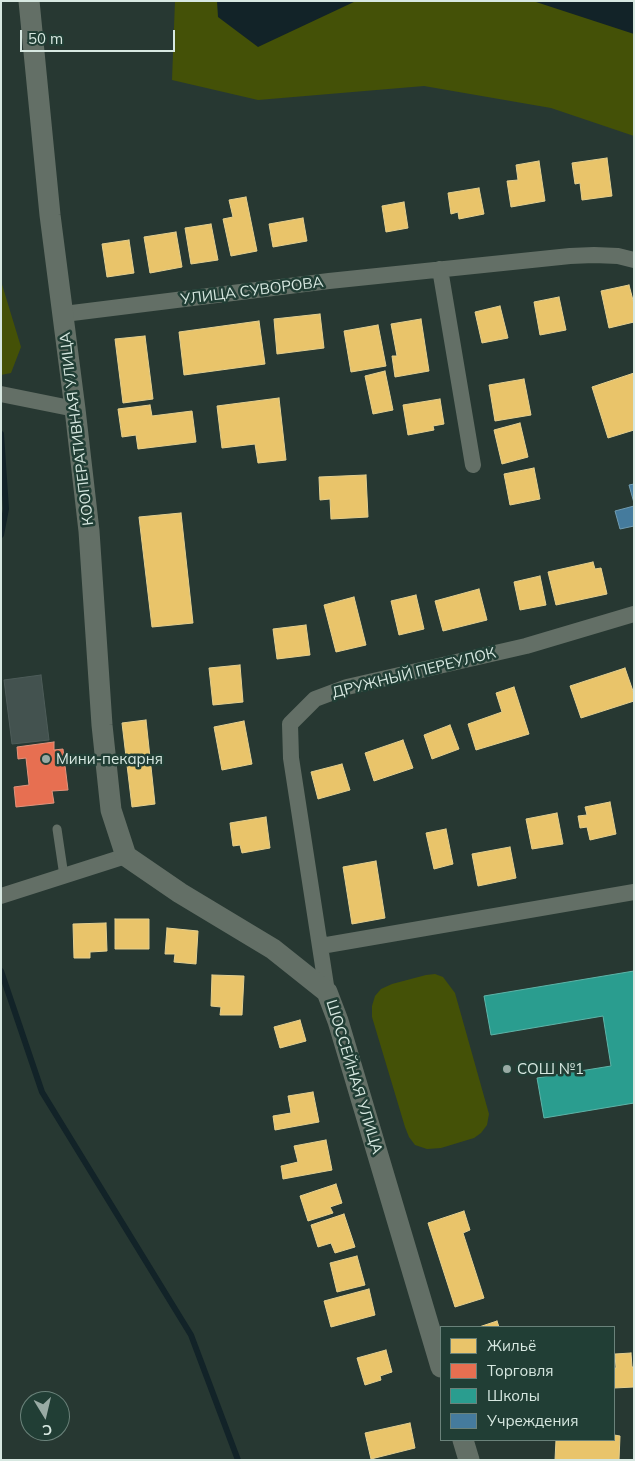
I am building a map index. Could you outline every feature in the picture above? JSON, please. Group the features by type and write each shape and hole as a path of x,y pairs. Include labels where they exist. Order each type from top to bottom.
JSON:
{"street":[{"name":"КООПЕРАТИВНАЯ УЛИЦА","path":"30,1 50,215 64,314 89,532 102,725 111,810 126,856"},
{"name":"УЛИЦА СУВОРОВА","path":"64,314 440,269 594,255 618,256 634,260"},
{"path":"440,269 472,465"},
{"path":"7,395 75,409"},
{"name":"ДРУЖНЫЙ ПЕРЕУЛОК","path":"327,992 291,758 290,724 315,698 347,687 526,646 634,614"},
{"path":"4,895 126,856"},
{"name":"ШОССЕЙНАЯ УЛИЦА","path":"126,856 180,893 273,949 327,992 338,1020 440,1364"},
{"path":"321,946 634,892"},
{"path":"463,1441 469,1460"}],"lane":[{"path":"57,828 64,876"}],"green space":[{"path":"175,1 634,1 634,136 551,108 424,86 258,100 172,80"},
{"path":"1,281 21,347 11,373 1,375"},
{"path":"435,974 443,977 455,993 489,1114 487,1125 474,1138 441,1148 427,1149 415,1145 405,1127 372,1017 372,1006 375,996 381,989 392,984"}],"shaded area":[{"path":"217,1 356,1 258,47 218,17"},
{"path":"533,1 634,1 634,34"}],"building: Жильё":[{"path":"607,158 612,196 582,200 580,183 575,184 572,163"},
{"path":"539,161 545,201 511,207 507,181 518,180 516,165"},
{"path":"479,188 484,214 459,219 458,212 451,214 448,193"},
{"path":"246,197 257,251 231,256 223,219 233,217 229,200"},
{"path":"404,202 408,228 386,232 382,206"},
{"path":"303,218 307,241 273,247 269,224"},
{"path":"211,224 218,260 191,264 185,228"},
{"path":"176,232 182,267 150,273 144,237"},
{"path":"129,240 134,273 107,277 102,244"},
{"path":"629,285 634,304 634,322 609,328 601,291"},
{"path":"559,297 566,330 540,335 534,302"},
{"path":"500,306 508,338 482,343 475,312"},
{"path":"320,314 324,348 277,354 274,319"},
{"path":"421,319 429,371 395,377 392,356 397,356 391,324"},
{"path":"259,321 265,364 184,375 179,332"},
{"path":"378,325 386,366 351,372 344,331"},
{"path":"145,336 153,399 123,403 115,339"},
{"path":"385,371 393,410 373,414 365,376"},
{"path":"634,373 634,430 608,438 592,387"},
{"path":"524,379 531,415 495,421 489,385"},
{"path":"279,398 286,460 258,463 255,444 222,448 217,406"},
{"path":"440,399 444,424 433,426 434,430 408,435 403,405"},
{"path":"150,405 152,416 192,411 196,442 138,449 136,435 122,437 118,409"},
{"path":"520,423 528,457 502,464 494,430"},
{"path":"534,468 540,499 510,505 504,474"},
{"path":"366,475 368,517 331,519 330,499 320,500 319,477"},
{"path":"181,513 193,623 152,627 139,517"},
{"path":"593,562 595,569 601,568 607,594 556,605 548,572"},
{"path":"540,576 546,605 520,610 514,582"},
{"path":"479,589 487,620 443,631 435,601"},
{"path":"416,595 424,629 399,635 391,601"},
{"path":"354,597 366,645 336,652 324,605"},
{"path":"306,625 310,655 277,659 273,629"},
{"path":"240,665 243,702 213,705 209,668"},
{"path":"625,668 634,694 634,701 581,718 570,686"},
{"path":"514,687 529,734 476,750 468,724 502,712 496,693"},
{"path":"146,720 155,804 132,807 122,723"},
{"path":"244,721 252,764 222,770 214,727"},
{"path":"450,725 459,749 432,759 424,735"},
{"path":"403,740 413,768 374,781 365,753"},
{"path":"342,764 350,790 318,799 311,772"},
{"path":"610,802 616,834 590,840 587,827 580,828 578,816 587,815 585,807"},
{"path":"557,813 563,844 532,849 526,819"},
{"path":"266,817 270,848 242,853 240,845 233,846 230,823"},
{"path":"446,829 453,864 434,869 426,833"},
{"path":"510,847 516,878 478,886 472,854"},
{"path":"376,861 385,918 352,924 343,867"},
{"path":"115,919 149,919 149,949 115,949"},
{"path":"106,923 107,951 90,952 90,958 74,958 73,924"},
{"path":"167,928 198,931 196,964 174,962 175,954 165,954"},
{"path":"212,975 244,976 242,1015 220,1015 221,1007 211,1006"},
{"path":"300,1020 306,1041 280,1048 274,1027"},
{"path":"313,1092 319,1122 275,1130 273,1116 291,1113 288,1096"},
{"path":"326,1140 332,1170 283,1179 281,1166 298,1162 294,1146"},
{"path":"336,1184 342,1203 330,1207 333,1213 308,1221 300,1196"},
{"path":"464,1211 470,1230 463,1233 484,1298 455,1307 428,1223"},
{"path":"344,1214 355,1247 335,1253 331,1243 318,1247 311,1225"},
{"path":"357,1256 365,1285 337,1292 330,1263"},
{"path":"369,1289 375,1315 331,1327 324,1301"},
{"path":"497,1321 499,1326 482,1326"},
{"path":"386,1350 392,1372 380,1376 381,1380 365,1385 357,1358"},
{"path":"631,1353 632,1367 634,1367 634,1387 615,1388 615,1354"},
{"path":"410,1423 415,1448 371,1459 365,1433"},
{"path":"615,1435 620,1436 619,1460 555,1460 556,1441 615,1441"}],"building: Торговля":[{"path":"54,742 54,750 63,749 68,790 52,791 54,803 16,807 14,787 29,785 26,758 18,759 17,747"}],"building: Школы":[{"path":"634,971 634,1103 544,1118 537,1078 611,1066 603,1016 491,1035 484,996"}],"building: Учреждения":[{"path":"634,484 634,503 629,485"},
{"path":"634,506 634,526 620,529 615,511"}],"building: Прочее":[{"path":"41,675 49,740 12,744 4,680"}],"waterway":[{"path":"1,434 6,509 1,535"},
{"path":"1,971 42,1092 191,1335 238,1460"}],"place":[{"name":"Мини-пекарня","path":"46,759"},
{"name":"СОШ №1","path":"507,1069"}]}
